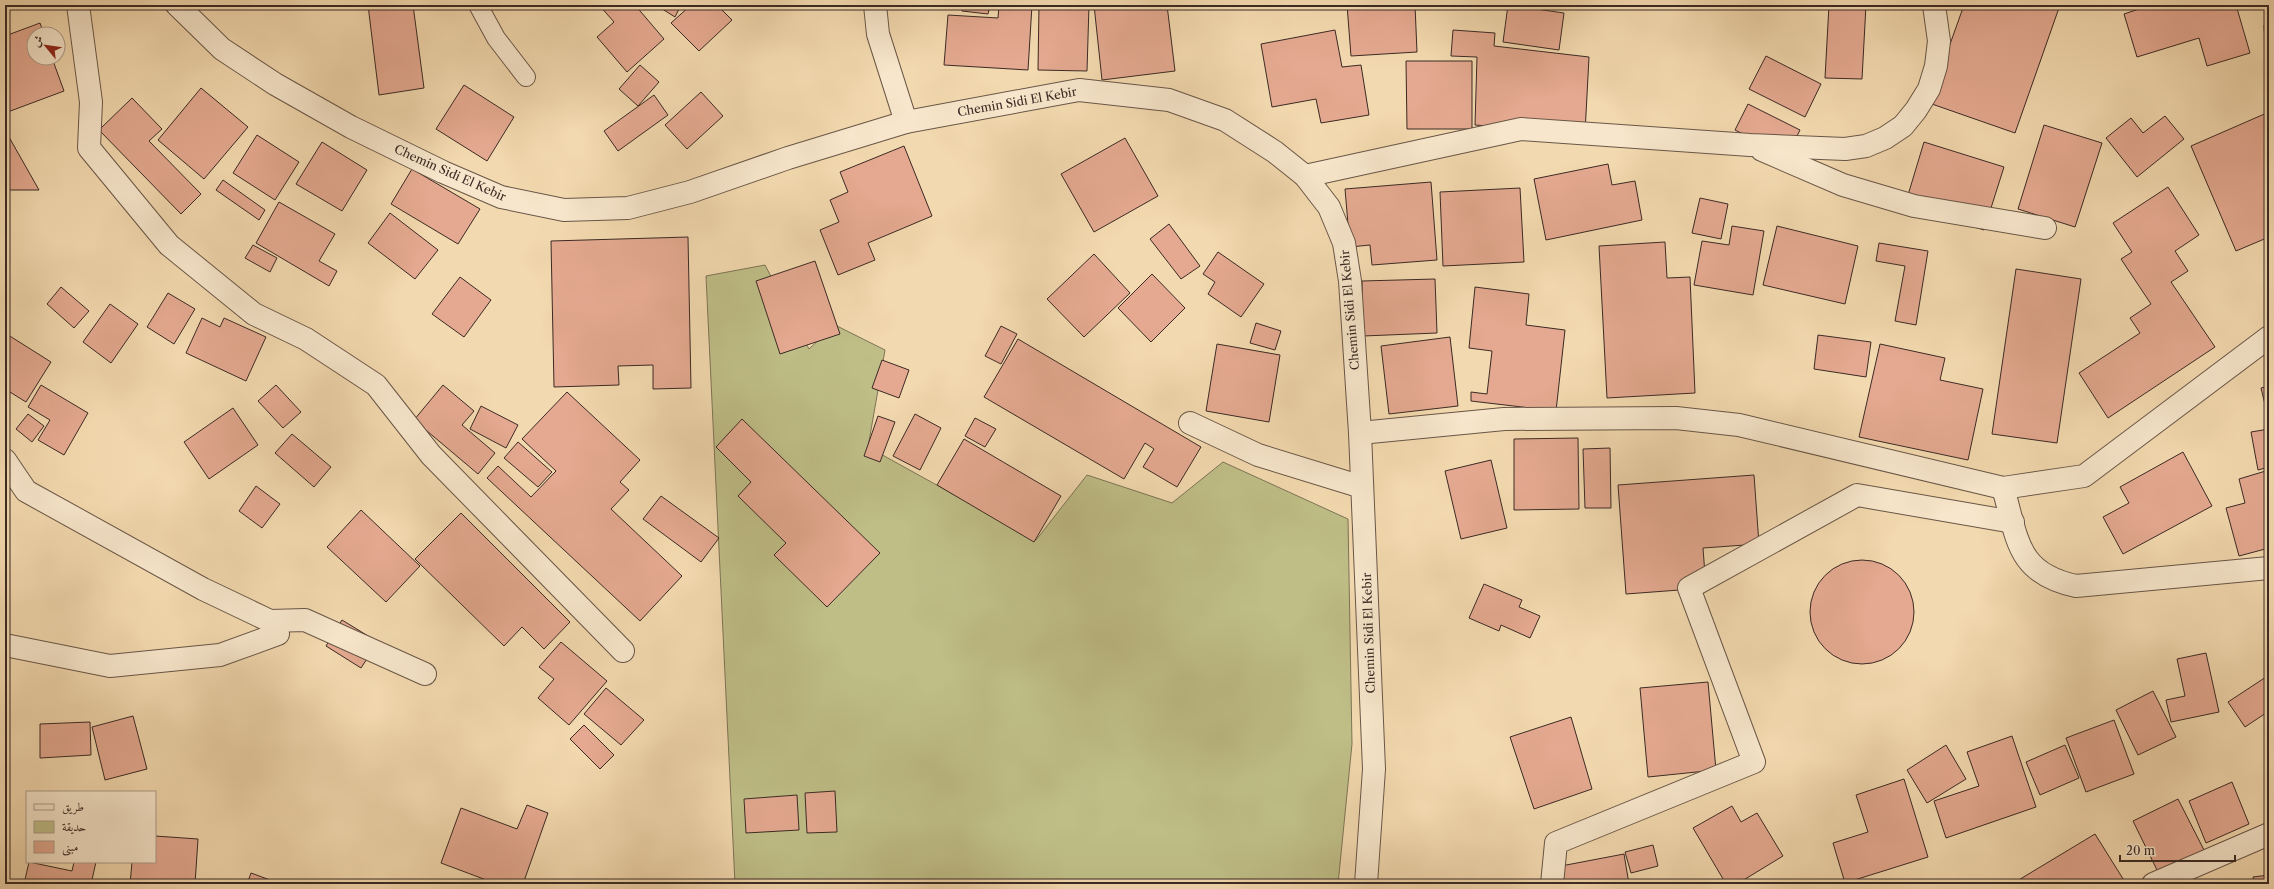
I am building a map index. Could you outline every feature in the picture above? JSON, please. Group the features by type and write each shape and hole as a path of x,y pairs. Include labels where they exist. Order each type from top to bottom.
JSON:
{"street":[{"path":"78,5 91,102 89,148 168,245 254,314 306,339 376,385 431,455 623,651"},
{"name":"Chemin Sidi El Kebir","path":"177,5 222,49 275,84 351,127 443,172 501,197 564,210 628,208 690,192 788,158 906,122 1079,90 1169,100 1225,120 1275,152 1305,176 1329,207 1344,243 1350,281 1360,433 1374,769 1366,884"},
{"path":"874,5 878,34 906,122"},
{"path":"1305,176 1521,129 1750,145 1845,149 1866,146 1879,141 1903,126 1916,110 1929,89 1936,66 1939,41 1934,5"},
{"path":"1750,145 1843,185 1907,204 2045,228"},
{"path":"1360,433 1504,419 1676,418 1739,425 2003,488 2084,476 2269,338"},
{"path":"1190,423 1258,455 1362,487"},
{"path":"5,460 26,491 203,589 270,621 305,620 425,674"},
{"path":"2003,488 2022,554 2045,576 2061,583 2076,586 2269,568"},
{"path":"1552,884 1556,843 1754,762 1689,588 1857,495 2013,522"},
{"path":"5,645 110,666 220,655 278,634 270,621"},
{"path":"2153,884 2269,834"}],"lane":[{"path":"478,5 496,38 526,77"}],"green space":[{"path":"765,265 809,349 835,325 885,350 868,447 1036,540 1087,475 1172,503 1223,462 1348,519 1352,744 1338,884 735,884 706,276"}],"building":[{"path":"368,5 413,5 424,88 379,95"},
{"path":"599,5 635,5 664,39 627,72 597,37 614,22"},
{"path":"656,5 681,5 675,17"},
{"path":"691,5 717,5 732,20 699,51 671,23"},
{"path":"962,5 990,5 988,14 962,11"},
{"path":"999,5 1032,5 1028,70 944,65 948,15 998,18"},
{"path":"1039,5 1089,5 1087,71 1038,70"},
{"path":"1094,5 1167,5 1175,71 1102,80"},
{"path":"1347,5 1415,5 1417,52 1351,56"},
{"path":"1508,5 1564,13 1559,50 1503,42"},
{"path":"1513,5 1546,5 1546,8"},
{"path":"1829,5 1866,5 1862,79 1825,78"},
{"path":"1964,5 2060,5 2015,133 1929,103"},
{"path":"2151,5 2236,5 2250,53 2207,66 2199,38 2137,57 2124,14"},
{"path":"40,23 41,26 32,26"},
{"path":"2269,24 2269,61 2266,62 2264,25"},
{"path":"26,28 26,66 55,66 64,91 5,113 5,36"},
{"path":"1335,30 1342,67 1361,65 1369,115 1321,123 1316,99 1272,107 1261,44"},
{"path":"1453,30 1495,33 1494,46 1589,57 1585,133 1475,125 1477,57 1451,56"},
{"path":"1766,56 1821,84 1805,117 1749,89"},
{"path":"1406,61 1472,61 1472,129 1407,129"},
{"path":"640,65 659,82 638,106 619,89"},
{"path":"464,85 514,117 487,161 436,129"},
{"path":"201,88 248,127 204,179 158,140"},
{"path":"701,92 723,116 687,149 665,125"},
{"path":"654,95 668,115 618,151 604,131"},
{"path":"132,98 162,129 149,141 201,194 181,214 99,130"},
{"path":"1748,104 1800,130 1787,156 1735,130"},
{"path":"2269,112 2269,237 2236,251 2191,146"},
{"path":"2165,116 2184,139 2137,177 2106,138 2131,118 2143,133"},
{"path":"2044,125 2102,143 2075,227 2018,209"},
{"path":"5,130 39,190 5,190"},
{"path":"257,135 299,162 275,200 233,173"},
{"path":"1125,138 1158,196 1094,232 1061,174"},
{"path":"322,142 367,170 342,211 296,184"},
{"path":"1924,142 2004,167 1984,230 1905,205"},
{"path":"904,146 932,216 868,243 875,260 838,275 820,230 839,222 830,200 848,192 840,172"},
{"path":"1608,164 1612,185 1635,181 1642,220 1546,240 1534,179"},
{"path":"412,169 480,209 458,244 391,204"},
{"path":"223,180 265,210 259,220 216,190"},
{"path":"1431,182 1437,260 1372,265 1370,245 1350,247 1345,189"},
{"path":"2168,187 2199,235 2175,251 2188,271 2171,282 2215,347 2108,418 2079,373 2140,333 2130,318 2151,304 2121,259 2132,252 2113,223"},
{"path":"1520,188 1524,262 1443,266 1440,192"},
{"path":"1700,198 1728,204 1721,239 1692,233"},
{"path":"279,202 335,234 319,261 337,271 329,286 256,243"},
{"path":"390,213 438,250 415,279 368,243"},
{"path":"1169,224 1200,266 1181,279 1150,239"},
{"path":"1732,226 1764,231 1753,295 1694,285 1702,241 1729,245"},
{"path":"1777,226 1858,246 1845,304 1763,285"},
{"path":"688,237 691,388 653,389 653,365 618,366 619,385 554,387 551,241"},
{"path":"1665,242 1667,278 1690,277 1695,393 1607,398 1599,246"},
{"path":"1879,243 1928,251 1916,325 1895,321 1905,266 1876,261"},
{"path":"253,245 277,258 270,272 245,258"},
{"path":"1218,252 1264,284 1241,317 1208,294 1215,282 1203,274"},
{"path":"1094,254 1130,293 1084,337 1047,299"},
{"path":"815,261 840,334 780,354 756,281"},
{"path":"2016,269 2081,279 2057,443 1992,434"},
{"path":"1152,274 1185,308 1151,342 1118,308"},
{"path":"460,277 491,300 464,337 432,314"},
{"path":"1435,279 1437,333 1363,336 1362,281"},
{"path":"61,287 89,311 74,328 47,304"},
{"path":"1475,287 1529,294 1526,325 1565,330 1556,411 1471,401 1471,392 1487,394 1492,351 1469,348"},
{"path":"168,293 195,309 174,344 147,327"},
{"path":"110,304 138,324 111,363 83,342"},
{"path":"202,318 220,327 224,318 266,337 246,381 186,353"},
{"path":"1256,323 1281,331 1275,350 1250,343"},
{"path":"1001,326 1017,334 1001,364 985,356"},
{"path":"5,333 51,362 26,402 5,389 5,362 7,359 5,358"},
{"path":"1818,335 1871,342 1866,377 1814,369"},
{"path":"1450,337 1458,406 1389,414 1381,346"},
{"path":"1018,339 1201,447 1177,487 1143,467 1154,449 1145,443 1124,479 984,397"},
{"path":"1217,344 1280,355 1269,422 1206,411"},
{"path":"1880,344 1945,358 1940,380 1983,389 1968,460 1859,437"},
{"path":"882,360 909,370 899,398 872,388"},
{"path":"41,385 88,413 64,455 38,440 50,420 28,407"},
{"path":"276,385 301,412 283,428 258,401"},
{"path":"443,385 474,411 462,425 495,453 478,474 414,420"},
{"path":"2269,386 2269,421 2261,388"},
{"path":"567,392 640,460 620,482 629,490 611,509 682,576 640,621 487,478 498,466 531,497 556,471 522,439"},
{"path":"481,406 518,425 506,448 470,429"},
{"path":"233,408 258,445 209,479 184,442"},
{"path":"28,414 44,426 32,442 16,429"},
{"path":"915,414 941,428 920,470 893,456"},
{"path":"878,416 895,422 880,462 864,456"},
{"path":"975,418 996,429 985,447 965,436"},
{"path":"742,419 880,553 827,607 774,555 786,543 738,496 751,482 716,447"},
{"path":"2269,429 2269,467 2258,470 2251,432"},
{"path":"292,434 331,467 314,487 275,453"},
{"path":"1578,438 1579,509 1514,510 1514,439"},
{"path":"964,439 1061,496 1034,542 937,485"},
{"path":"518,442 552,472 538,487 504,458"},
{"path":"1610,448 1611,508 1585,508 1583,449"},
{"path":"2183,452 2212,506 2123,554 2103,517 2129,503 2120,487"},
{"path":"1491,460 1507,528 1461,539 1445,471"},
{"path":"2269,470 2269,548 2239,556 2226,508 2245,503 2239,479"},
{"path":"1754,475 1759,544 1703,548 1706,588 1626,594 1618,485"},
{"path":"256,486 280,504 262,528 239,511"},
{"path":"661,496 719,538 701,562 643,519"},
{"path":"361,510 420,566 386,602 327,547"},
{"path":"461,513 570,622 544,649 522,627 504,646 415,559"},
{"path":"1862,560 1882,564 1899,575 1910,592 1914,612 1910,632 1899,649 1882,660 1862,664 1842,660 1825,649 1814,632 1810,612 1814,592 1825,575 1842,564"},
{"path":"1484,584 1522,600 1519,607 1540,616 1530,638 1501,625 1499,631 1469,618"},
{"path":"342,620 378,642 361,668 326,646"},
{"path":"561,642 607,681 569,725 538,698 554,679 539,667"},
{"path":"2206,653 2219,712 2171,722 2166,700 2185,696 2177,659"},
{"path":"2269,675 2269,711 2245,727 2228,702"},
{"path":"1708,682 1716,770 1648,777 1640,688"},
{"path":"606,688 644,720 621,745 584,714"},
{"path":"2153,691 2176,737 2138,755 2116,710"},
{"path":"133,716 147,769 105,780 92,727"},
{"path":"1571,717 1592,789 1534,809 1510,737"},
{"path":"2114,720 2134,774 2086,792 2066,738"},
{"path":"90,722 91,755 40,758 40,724"},
{"path":"584,725 614,755 600,769 570,739"},
{"path":"2012,736 2036,807 1946,838 1934,801 1979,786 1967,752"},
{"path":"1946,745 1966,779 1927,803 1907,770"},
{"path":"2065,745 2079,778 2040,795 2026,762"},
{"path":"1904,779 1928,857 1845,883 1833,843 1868,832 1856,795"},
{"path":"2232,782 2249,824 2206,843 2189,801"},
{"path":"835,791 837,832 807,833 805,793"},
{"path":"797,795 799,830 746,833 744,799"},
{"path":"2178,799 2204,850 2158,872 2133,821"},
{"path":"527,805 548,813 523,884 497,884 441,863 461,808 517,829"},
{"path":"1732,806 1741,822 1757,813 1783,856 1737,884 1726,884 1693,828"},
{"path":"2095,834 2125,882 2122,884 2012,884"},
{"path":"156,836 198,839 195,884 130,884 132,863 156,863"},
{"path":"1653,845 1658,866 1631,873 1625,852"},
{"path":"1624,854 1629,884 1564,884 1561,866"},
{"path":"29,863 72,871 74,863 96,863 91,884 24,884"},
{"path":"251,873 281,884 247,884"},
{"path":"2269,875 2269,884 2254,884 2253,877"}]}
